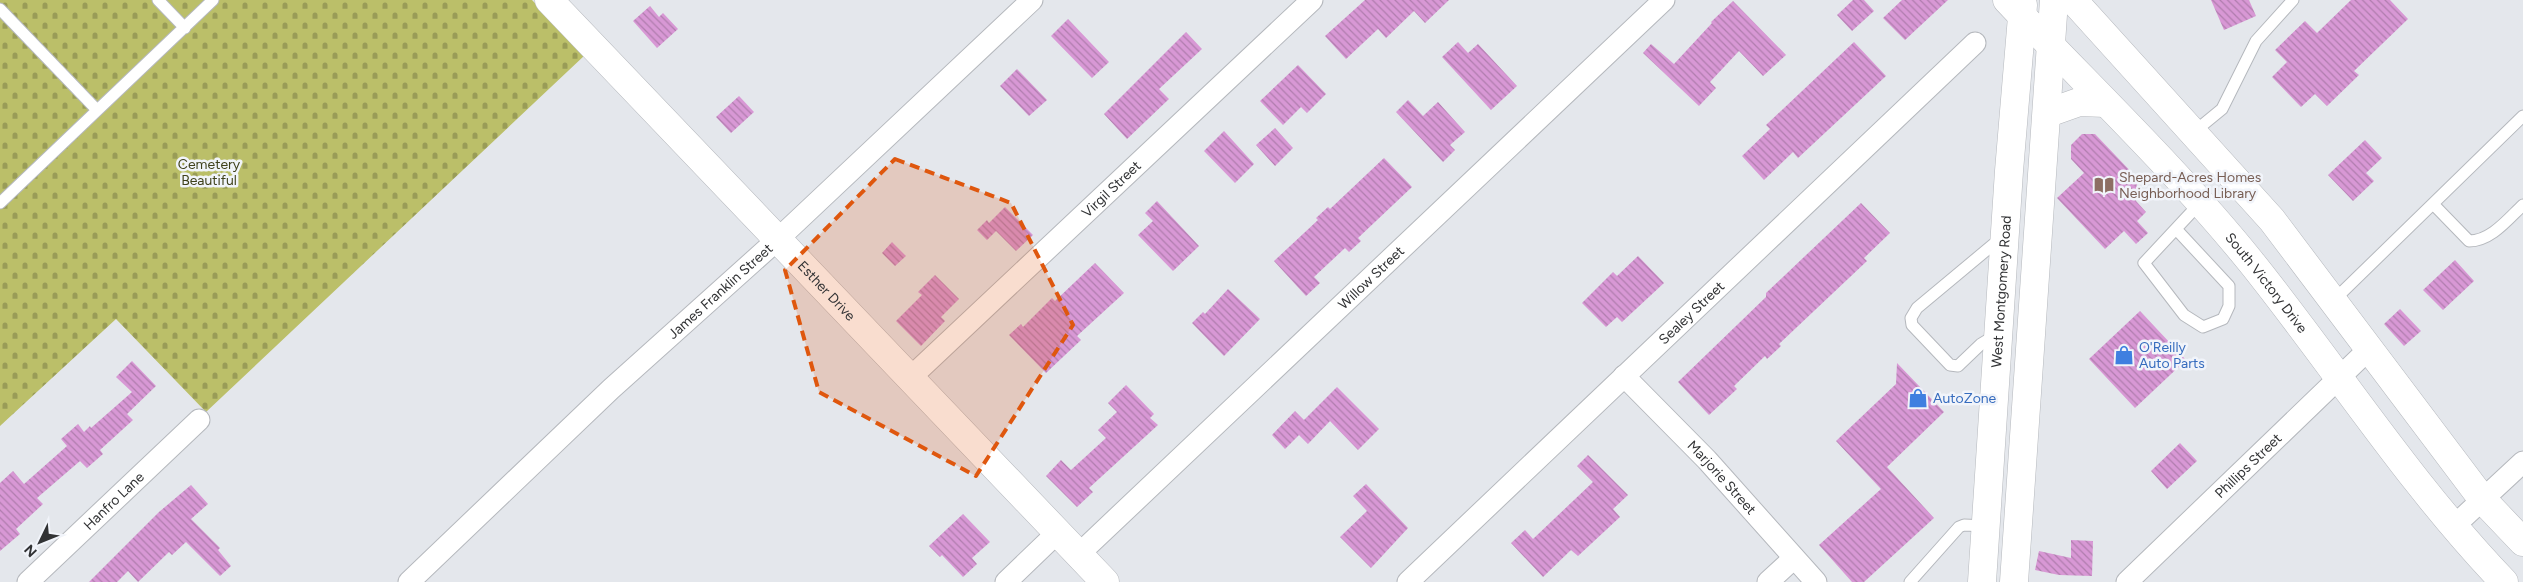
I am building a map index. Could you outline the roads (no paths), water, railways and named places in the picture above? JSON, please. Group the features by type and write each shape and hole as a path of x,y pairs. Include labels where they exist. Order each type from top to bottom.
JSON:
{"main road":[{"name":"Esther Drive","path":"549,0 1105,582"},
{"path":"2014,582 2048,113 2054,0"},
{"path":"2073,0 2272,220 2483,500 2523,542"},
{"name":"South Victory Drive","path":"2018,5 2051,46 2200,203 2251,262 2454,526 2504,582"},
{"name":"West Montgomery Road","path":"1982,582 2000,333 2018,5"},
{"path":"2048,113 2080,102 2106,103"},
{"path":"2162,162 2194,132"},
{"path":"2000,333 2031,339"}],"street":[{"name":"James Franklin Street","path":"409,582 611,390 777,240 1032,0"},
{"name":"Virgil Street","path":"910,378 1312,0"},
{"name":"Willow Street","path":"1079,554 1664,0"},
{"name":"Sealey Street","path":"1408,582 1975,43"},
{"name":"Phillips Street","path":"2126,582 2369,349"},
{"name":"Marjorie Street","path":"1624,376 1707,460 1816,582"},
{"name":"Hanfro Lane","path":"28,582 199,420"},
{"path":"2454,526 2523,462"},
{"path":"1006,582 1058,532"},
{"path":"1768,582 1794,558"}],"lane":[{"path":"158,0 185,28"},
{"path":"0,203 96,109 185,28 212,0"},
{"path":"2194,132 2222,109 2256,40 2293,0"},
{"path":"0,9 96,109"},
{"path":"2333,301 2434,205 2523,116"},
{"path":"2176,229 2230,286 2229,306 2223,319 2203,327 2184,315 2144,263 2200,203"},
{"path":"2434,205 2469,241 2478,241 2489,235 2523,205"},
{"path":"2000,333 1981,344 1958,366 1950,366 1912,325 1911,318 1917,308 2006,235"},
{"path":"1910,582 1959,527 1964,525 1986,526"}],"place":[{"name":"Shepard-Acres Homes Neighborhood Library","path":"2104,185"},
{"name":"O'Reilly Auto Parts","path":"2124,355"},
{"name":"AutoZone","path":"1918,398"}],"park label":[{"name":"Cemetery Beautiful","path":"209,172"}]}
